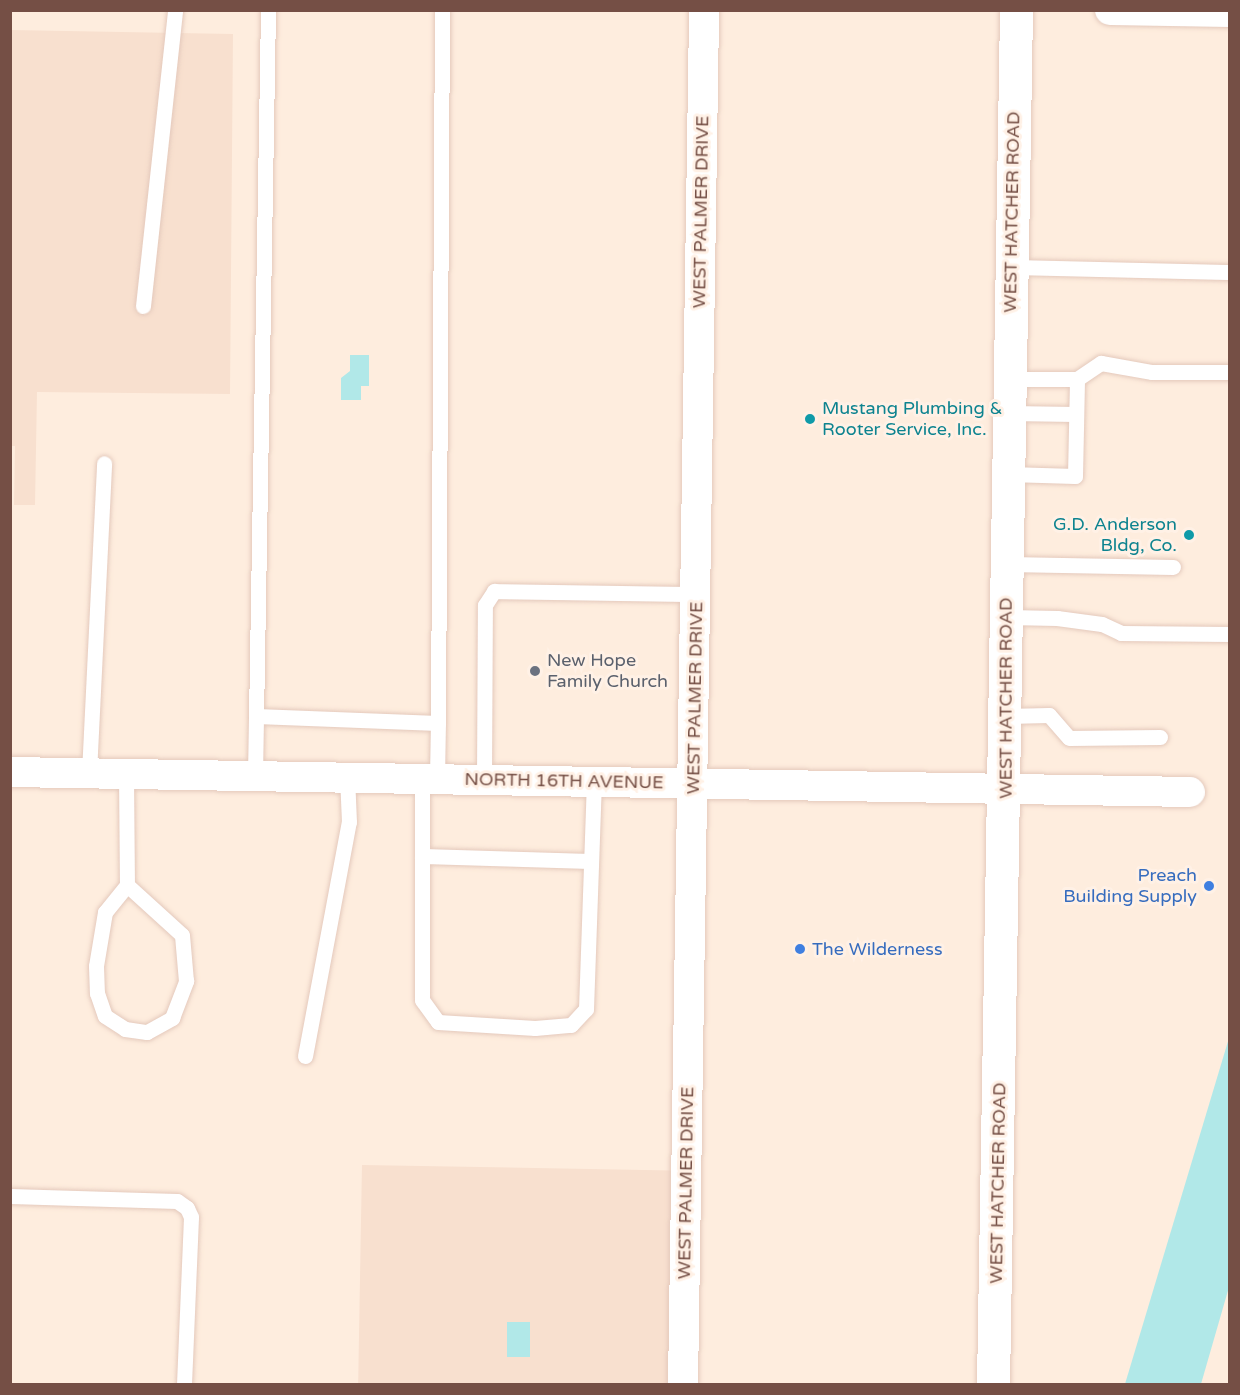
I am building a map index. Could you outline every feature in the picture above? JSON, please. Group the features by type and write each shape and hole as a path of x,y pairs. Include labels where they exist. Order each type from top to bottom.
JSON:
{"street":[{"name":"WEST PALMER DRIVE","path":"683,1384 694,783 704,10"},
{"name":"WEST HATCHER ROAD","path":"993,1384 1005,790 1010,267 1016,10"},
{"path":"1110,10 1230,12"},
{"name":"NORTH 16TH AVENUE","path":"10,772 1190,792"}],"lane":[{"path":"143,306 175,10"},
{"path":"255,775 268,10"},
{"path":"442,10 438,214 438,723 429,778 422,856 422,1000 438,1022 535,1028 571,1025 586,1009 594,782"},
{"path":"1010,267 1230,272"},
{"path":"1009,379 1077,379 1101,363 1152,372 1230,372"},
{"path":"1008,474 1075,476 1077,379"},
{"path":"1008,413 1076,414"},
{"path":"89,773 104,463"},
{"path":"1007,564 1173,567"},
{"path":"484,780 485,605 494,591 696,594"},
{"path":"1007,617 1057,618 1102,624 1121,633 1230,634"},
{"path":"1006,716 1049,715 1069,738 1160,737"},
{"path":"256,716 438,723"},
{"path":"126,774 127,885 105,912 96,966 97,993 105,1016 125,1029 147,1032 172,1018 186,981 182,935 127,885"},
{"path":"305,1056 349,822 347,776"},
{"path":"422,856 591,861"},
{"path":"10,1196 177,1201 187,1209 191,1217 184,1384"}],"shaded area":[{"path":"11,30 233,34 230,394 37,392 35,505 14,505 15,446 11,446"},
{"path":"362,1165 672,1170 668,1384 358,1384"}],"water":[{"path":"350,355 369,355 369,386 361,386 361,400 341,400 341,378 350,371"},
{"path":"1229,1038 1229,1287 1201,1384 1125,1384"},
{"path":"507,1322 530,1322 530,1357 507,1357"}],"place":[{"name":"Mustang Plumbing & Rooter Service, Inc.","path":"810,419"},
{"name":"G.D. Anderson Bldg, Co.","path":"1189,535"},
{"name":"New Hope Family Church","path":"535,671"},
{"name":"Preach Building Supply","path":"1209,886"},
{"name":"The Wilderness","path":"800,949"}]}
